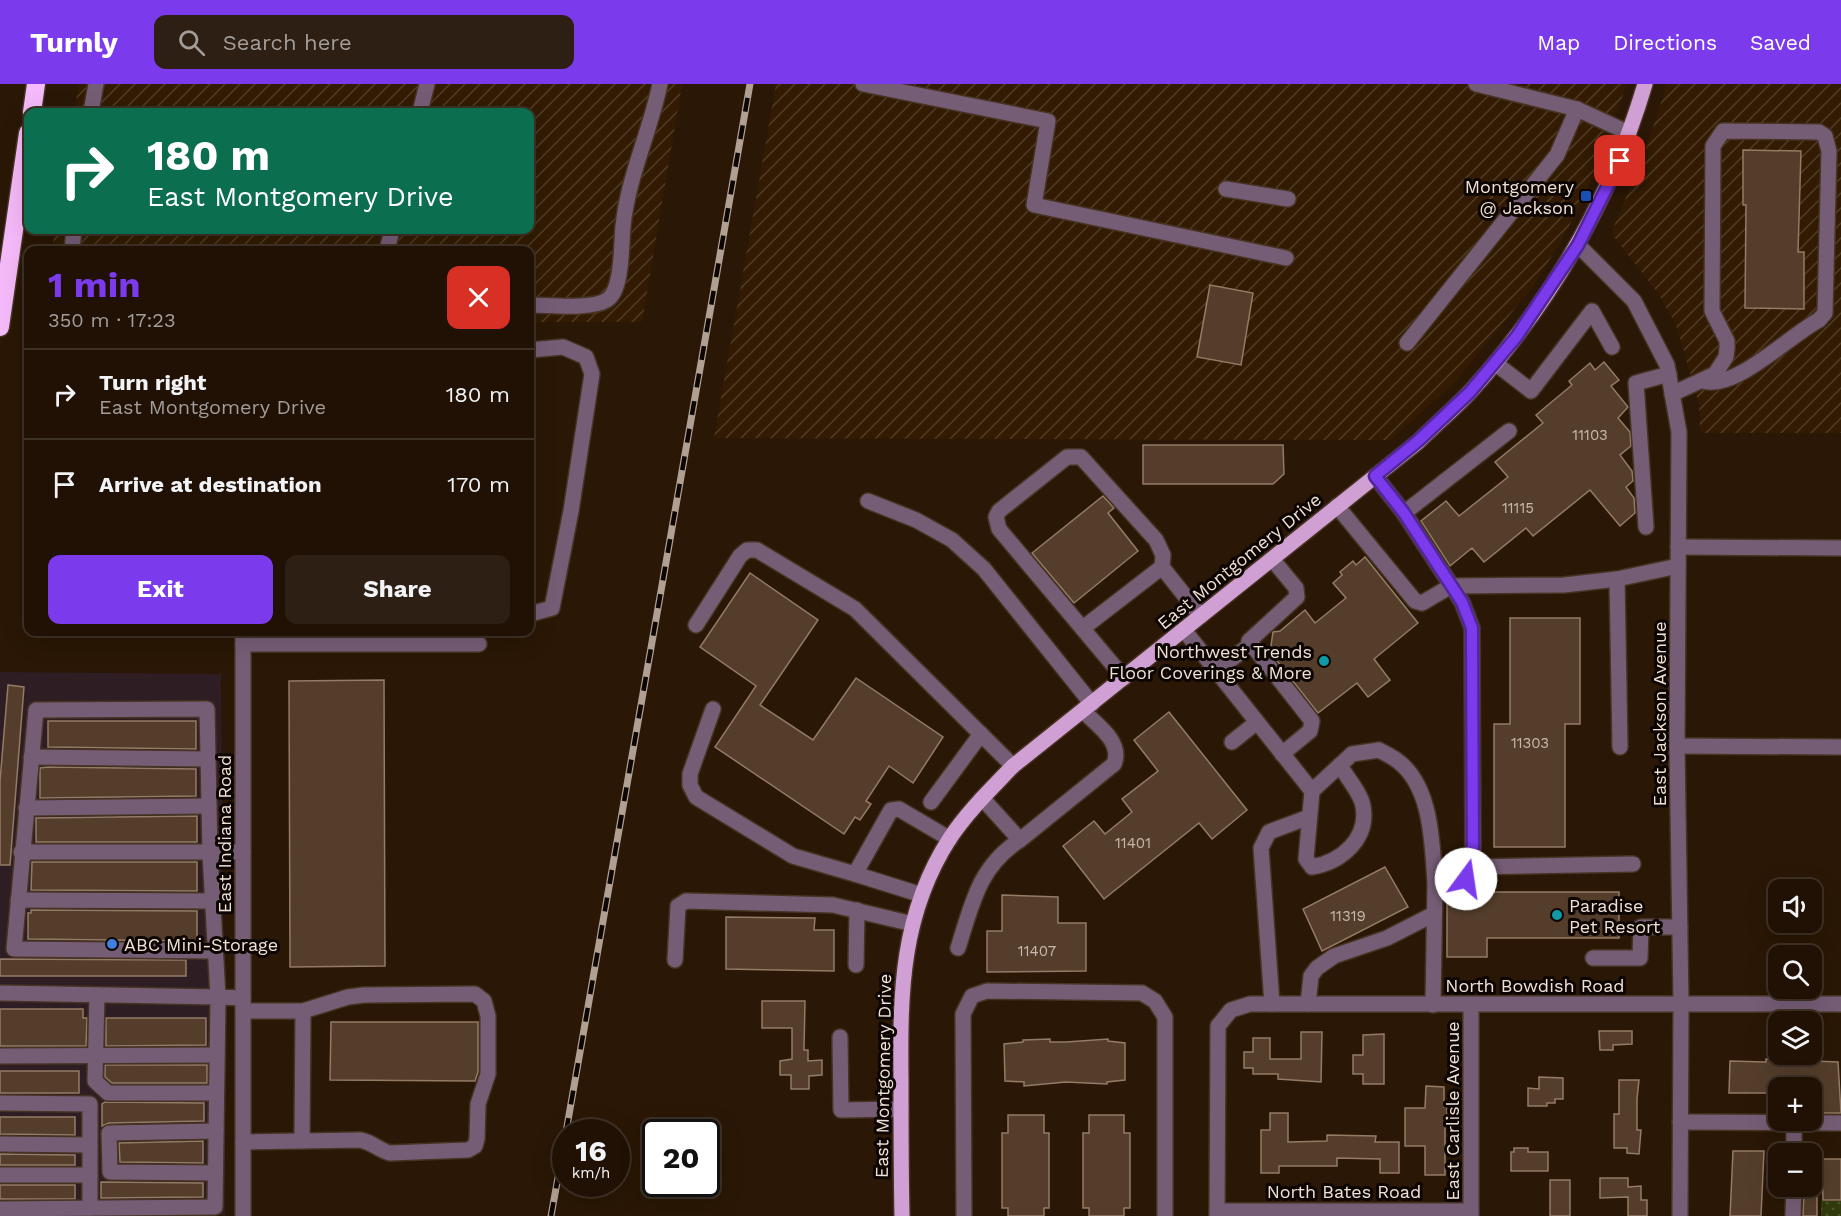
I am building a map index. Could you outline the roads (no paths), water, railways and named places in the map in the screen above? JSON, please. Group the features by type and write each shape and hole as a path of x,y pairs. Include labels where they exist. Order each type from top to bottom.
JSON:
{"highway":[{"path":"33,108 36,84"},
{"path":"0,327 24,161"}],"main road":[{"name":"East Montgomery Drive","path":"902,1216 900,996 906,946 922,896 950,839 982,798 1013,766 1375,476 1470,392 1517,336 1578,245 1620,161 1645,84"}],"street":[{"path":"92,108 96,84"},
{"path":"421,108 427,84"},
{"path":"534,305 597,304 609,299 618,285 625,209 633,177 652,123 660,84"},
{"path":"863,84 1048,121 1034,205 1286,258"},
{"path":"1476,84 1577,109 1629,133"},
{"path":"1407,343 1557,155 1577,109"},
{"path":"1672,394 1715,374 1726,357 1724,333 1712,311 1713,147 1723,131 1819,132 1825,135 1829,151 1825,313 1819,320 1737,376 1717,383 1703,381"},
{"path":"1226,189 1288,199"},
{"name":"East Jackson Avenue","path":"1578,245 1634,301 1667,365 1679,432 1677,746 1681,1003 1680,1216"},
{"path":"1495,363 1531,391 1592,311 1612,347"},
{"path":"534,350 563,347 586,357 591,374 571,511 552,608 534,613"},
{"path":"1646,527 1636,383 1669,374"},
{"path":"1404,513 1509,431"},
{"path":"1124,678 997,524 999,511 1067,457 1081,457 1156,540 1162,555 1162,567 1201,616"},
{"path":"1375,476 1404,513 1451,586 1468,615 1472,628 1473,867 1466,879 1435,882"},
{"path":"868,501 916,520 952,540 984,569 1116,746 1118,756 1114,764 991,863 972,902 958,948"},
{"path":"1337,506 1415,601 1427,602 1451,586 1564,585 1617,579 1678,566"},
{"path":"1678,547 1841,548"},
{"path":"696,625 740,556 747,550 757,550 855,609 1013,766"},
{"path":"1272,559 1296,588 1297,597 1250,637 1250,645 1312,721 1310,731 1282,754"},
{"path":"1083,628 1162,567"},
{"path":"1617,579 1620,747"},
{"path":"1184,630 1312,791"},
{"path":"243,638 411,638 479,644"},
{"name":"East Indiana Road","path":"243,638 243,1216"},
{"path":"1216,671 1250,645"},
{"path":"0,1209 214,1206 218,997 210,854 207,709 36,710 21,852 14,949 214,951"},
{"path":"713,709 690,774 690,785 696,797 793,856 922,896"},
{"path":"1232,742 1257,722"},
{"path":"932,802 981,734"},
{"path":"1677,746 1841,747"},
{"path":"1340,765 1363,805 1362,824 1354,844 1341,858 1312,867 1306,859 1312,791 1340,765 1352,754 1379,750 1401,763 1418,787 1431,829 1435,882 1433,1005"},
{"path":"31,757 207,759"},
{"path":"982,798 1020,840"},
{"path":"26,808 209,806"},
{"path":"855,874 891,810 899,809 950,839"},
{"path":"1272,1004 1261,848 1269,832 1309,817"},
{"path":"21,852 210,854 243,852"},
{"path":"1473,867 1633,864"},
{"path":"18,900 212,901"},
{"path":"675,960 678,906 686,901 833,905 913,924"},
{"path":"856,965 857,910"},
{"path":"1308,1004 1311,976 1317,968 1334,956 1387,938 1434,914"},
{"path":"1593,958 1640,958 1641,927 1680,927"},
{"path":"964,1216 963,1014 972,996 987,991 1142,993 1155,1001 1165,1017 1165,1216"},
{"path":"0,993 218,997 243,1005 303,1011 348,996 475,994 484,1001 489,1017 489,1074 478,1104 475,1146 468,1150 390,1153 379,1150 369,1141 360,1140 243,1142"},
{"path":"97,995 95,1081 108,1093 216,1093"},
{"name":"North Bowdish Road","path":"1217,1214 1218,1026 1231,1010 1250,1004 1841,1004"},
{"name":"East Carlisle Avenue","path":"1471,1005 1471,1213"},
{"path":"302,1141 303,1011"},
{"path":"840,1037 841,1110 901,1109"},
{"path":"0,1056 217,1055"},
{"path":"0,1103 90,1104 90,1208"},
{"path":"1680,1122 1768,1124"},
{"path":"1822,1124 1841,1124"},
{"path":"215,1173 110,1172 109,1133 216,1131"},
{"path":"0,1144 90,1145"},
{"path":"0,1175 90,1175"},
{"path":"1793,1216 1794,1197"},
{"name":"North Bates Road","path":"1217,1214 1471,1213"}],"railway":[{"path":"568,1119 750,84"},
{"path":"551,1216 554,1197"}],"place":[{"name":"Montgomery @ Jackson","path":"1586,196"},
{"name":"Northwest Trends Floor Coverings & More","path":"1324,661"},
{"name":"Paradise Pet Resort","path":"1557,915"},
{"name":"ABC Mini-Storage","path":"112,944"}]}
